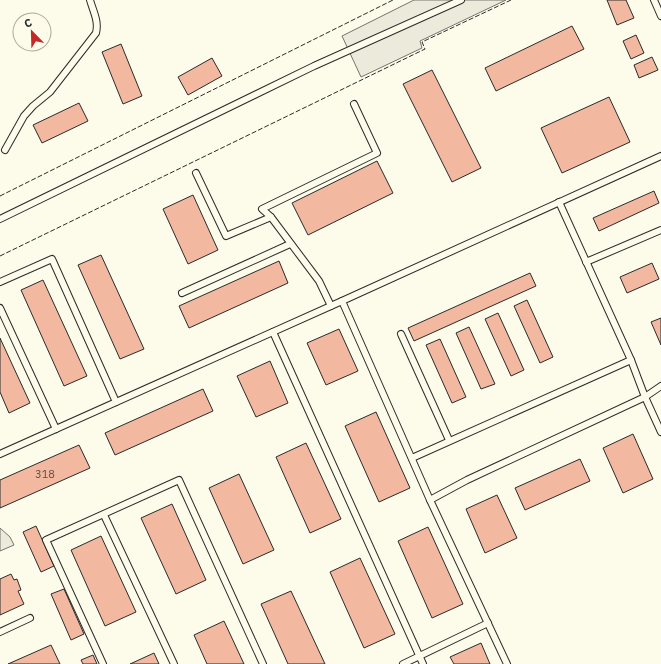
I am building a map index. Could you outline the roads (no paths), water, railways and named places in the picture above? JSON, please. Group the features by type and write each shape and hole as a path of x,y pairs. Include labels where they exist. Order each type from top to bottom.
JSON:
{"lane":[{"path":"5,150 24,116 33,106 50,92 96,33 98,27 97,21 90,0"},
{"path":"0,219 314,66 461,0"},
{"path":"654,0 659,7 661,16"},
{"path":"331,306 319,281 271,217 262,209 377,153 354,104"},
{"path":"0,454 661,156"},
{"path":"196,173 226,236 271,217"},
{"path":"559,202 631,360 645,397 661,432"},
{"path":"586,262 661,230"},
{"path":"182,292 290,244"},
{"path":"0,282 52,259 116,402"},
{"path":"342,301 430,500 507,664"},
{"path":"0,308 56,428"},
{"path":"273,332 423,664"},
{"path":"401,334 449,440"},
{"path":"412,458 449,440 631,360"},
{"path":"430,500 467,480 645,397 661,386"},
{"path":"103,664 46,540 179,480 263,664"},
{"path":"104,515 174,664"},
{"path":"0,632 30,618"},
{"path":"403,664 488,624"}]}
